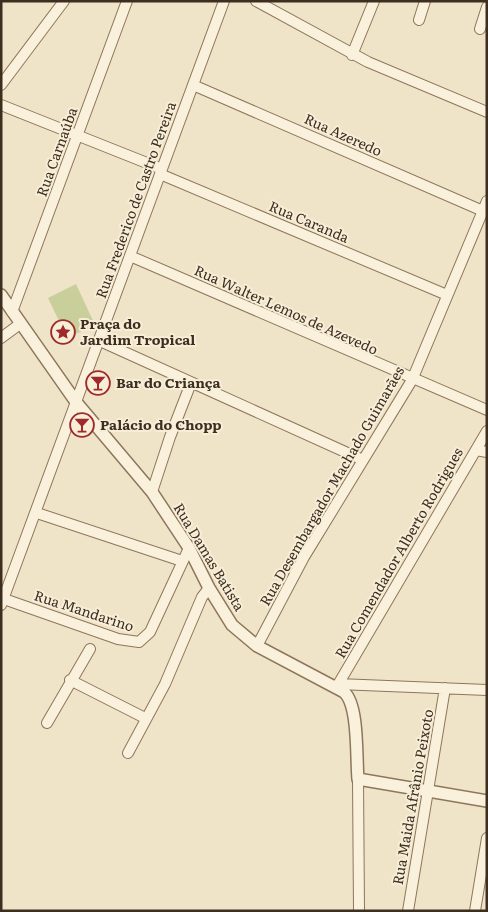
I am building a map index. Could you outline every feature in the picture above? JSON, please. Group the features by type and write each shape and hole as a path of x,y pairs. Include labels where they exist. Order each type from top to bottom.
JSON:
{"street":[{"path":"1,85 64,1"},
{"name":"Rua Carnaúba","path":"12,312 127,1"},
{"name":"Rua Frederico de Castro Pereira","path":"3,597 37,513 224,1"},
{"path":"256,1 352,55 487,112"},
{"path":"352,55 374,1"},
{"path":"419,20 425,1"},
{"path":"480,30 487,7"},
{"name":"Rua Azeredo","path":"193,85 485,206"},
{"name":"Rua Caranda","path":"1,105 447,295"},
{"name":"Rua Desembargador Machado Guimarães","path":"257,646 304,557 412,380 485,206"},
{"name":"Rua Walter Lemos de Azevedo","path":"130,256 412,380 487,410"},
{"name":"Rua Damas Batista","path":"1,296 76,402 152,492 189,548 209,588 232,625 257,646 337,686 352,703 358,779 359,911"},
{"path":"1,338 20,324"},
{"path":"100,341 363,460"},
{"path":"152,492 191,383"},
{"name":"Rua Comendador Alberto Rodrigues","path":"337,686 487,431"},
{"path":"476,450 487,452"},
{"path":"37,513 182,561"},
{"name":"Rua Mandarino","path":"3,597 118,639 139,642 150,632 189,548"},
{"path":"128,753 168,676 202,597 209,588"},
{"path":"47,723 90,648"},
{"path":"70,680 146,718"},
{"path":"337,686 487,690"},
{"name":"Rua Maida Afrânio Peixoto","path":"408,911 446,688"},
{"path":"358,779 487,800"},
{"path":"475,911 487,838"}],"green space":[{"path":"76,284 95,325 67,338 48,298"}],"place":[{"name":"Praça do Jardim Tropical","path":"63,332"},
{"name":"Bar do Criança","path":"98,383"},
{"name":"Palácio do Chopp","path":"82,425"}]}
